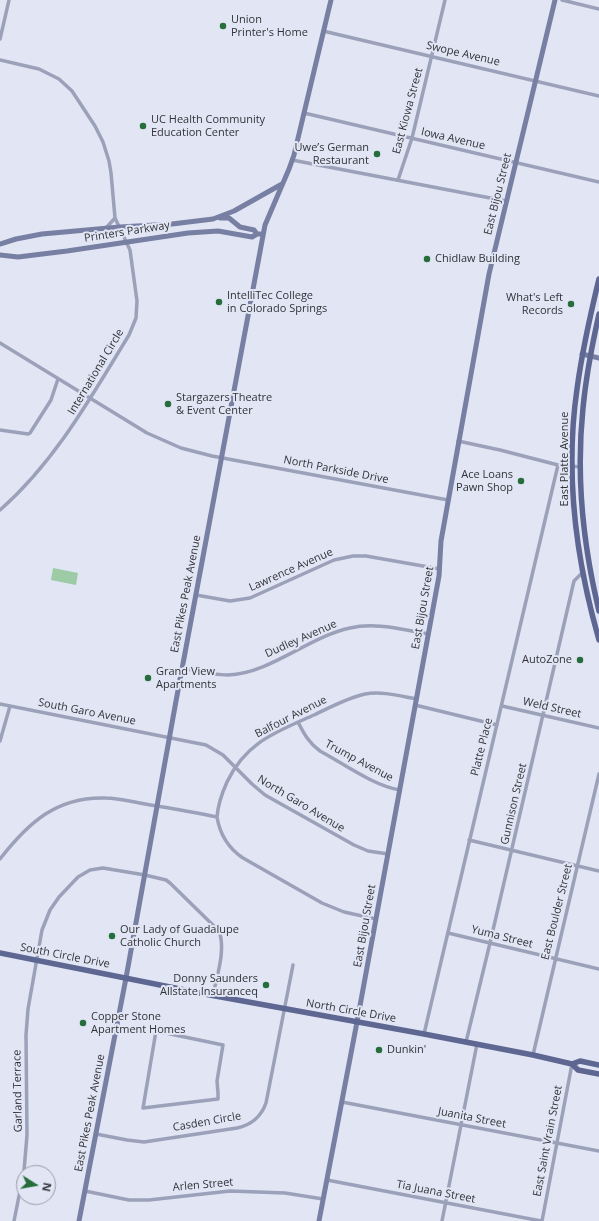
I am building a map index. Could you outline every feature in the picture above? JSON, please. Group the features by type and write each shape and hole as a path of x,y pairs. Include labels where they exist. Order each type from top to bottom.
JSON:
{"main road":[{"name":"East Pikes Peak Avenue","path":"79,1221 126,978 263,235 267,218 283,184 292,160 331,0"},
{"name":"East Bijou Street","path":"319,1221 429,634 440,569 440,543 488,280 555,0"},
{"name":"Printers Parkway","path":"213,219 234,212 283,184"},
{"name":"Printers Parkway","path":"0,244 42,234 229,218 240,227 254,230 257,234 263,235"},
{"name":"Printers Parkway","path":"0,255 18,257 188,233 218,231 252,237 257,234"},
{"name":"East Platte Avenue","path":"599,279 582,354 575,405 573,466 577,531 583,572 599,640"},
{"name":"East Platte Avenue","path":"599,314 590,356 583,408 581,467 582,498 588,554 599,611"},
{"path":"582,354 599,358"},
{"path":"577,531 583,552 588,554"},
{"path":"583,572 588,579 590,587 594,591"},
{"name":"South Circle Drive","path":"0,953 126,978"},
{"name":"North Circle Drive","path":"126,978 533,1055 572,1064 578,1070 599,1074"},
{"name":"North Circle Drive","path":"572,1064 580,1061 599,1065"}],"street":[{"path":"0,39 9,0"},
{"name":"East Kiowa Street","path":"398,180 412,138 446,0"},
{"path":"562,0 599,9"},
{"name":"Swope Avenue","path":"323,31 599,96"},
{"name":"International Circle","path":"0,60 44,71 59,79 72,91 95,126 106,151 112,173 115,218 130,250 137,301 135,325 130,335 75,424 26,484 0,510"},
{"name":"Iowa Avenue","path":"304,113 599,182"},
{"path":"292,160 506,201"},
{"path":"106,228 115,218"},
{"name":"North Parkside Drive","path":"0,343 90,399 161,440 185,450 448,500"},
{"path":"0,430 30,433 51,400 58,379"},
{"path":"458,441 502,450 558,465 581,467"},
{"name":"Platte Place","path":"424,1034 558,465"},
{"name":"Lawrence Avenue","path":"196,595 230,601 250,598 334,560 353,556 366,556 440,569"},
{"name":"Gunnison Street","path":"466,1042 544,716 574,580 583,572"},
{"name":"Dudley Avenue","path":"182,668 227,675 251,671 334,633 364,625 382,626 429,634"},
{"name":"Balfour Avenue","path":"217,817 221,797 235,767 257,744 270,736 350,698 365,694 386,694 417,699"},
{"name":"South Garo Avenue","path":"0,704 170,737"},
{"path":"416,705 497,725"},
{"path":"0,741 10,706"},
{"name":"Weld Street","path":"502,706 599,728"},
{"name":"Trump Avenue","path":"298,722 306,737 314,747 380,784 392,789 400,790"},
{"name":"North Garo Avenue","path":"170,737 212,747 265,795 347,842 368,851 388,854"},
{"name":"East Boulder Street","path":"533,1055 599,774"},
{"path":"0,859 31,823 62,805 85,799 107,798 158,806 217,817 221,831 227,843 233,851 243,858 322,904 348,913 376,919"},
{"path":"469,840 599,871"},
{"name":"Garland Terrace","path":"14,1221 21,1191 26,1147 28,1114 26,1035 28,1009 42,930 50,910 59,897 78,877 90,870 103,868 166,880 219,931 222,941 222,950 213,995"},
{"name":"Yuma Street","path":"448,933 599,970"},
{"name":"Casden Circle","path":"96,1134 144,1142 237,1128 253,1122 261,1114 266,1104 293,965"},
{"path":"156,1031 223,1045 217,1080 218,1099 142,1108 156,1031"},
{"path":"442,1221 477,1044"},
{"name":"East Saint Vrain Street","path":"542,1221 572,1064"},
{"name":"Juanita Street","path":"342,1102 599,1151"},
{"name":"Tia Juana Street","path":"327,1180 542,1221"},
{"name":"Arlen Street","path":"85,1191 136,1200 149,1200 230,1191 285,1193 323,1200"}],"green space":[{"path":"53,568 78,573 76,585 51,580"}],"place":[{"name":"Union Printer's Home","path":"223,26"},
{"name":"UC Health Community Education Center","path":"143,126"},
{"name":"Uwe’s German Restaurant","path":"377,154"},
{"name":"Chidlaw Building","path":"427,259"},
{"name":"IntelliTec College in Colorado Springs","path":"219,302"},
{"name":"What's Left Records","path":"571,304"},
{"name":"Stargazers Theatre & Event Center","path":"168,404"},
{"name":"Ace Loans Pawn Shop","path":"521,481"},
{"name":"AutoZone","path":"580,660"},
{"name":"Grand View Apartments","path":"148,678"},
{"name":"Our Lady of Guadalupe Catholic Church","path":"112,936"},
{"name":"Donny Saunders Allstate Insuranceq","path":"266,985"},
{"name":"Copper Stone Apartment Homes","path":"83,1023"},
{"name":"Dunkin'","path":"379,1050"}]}
